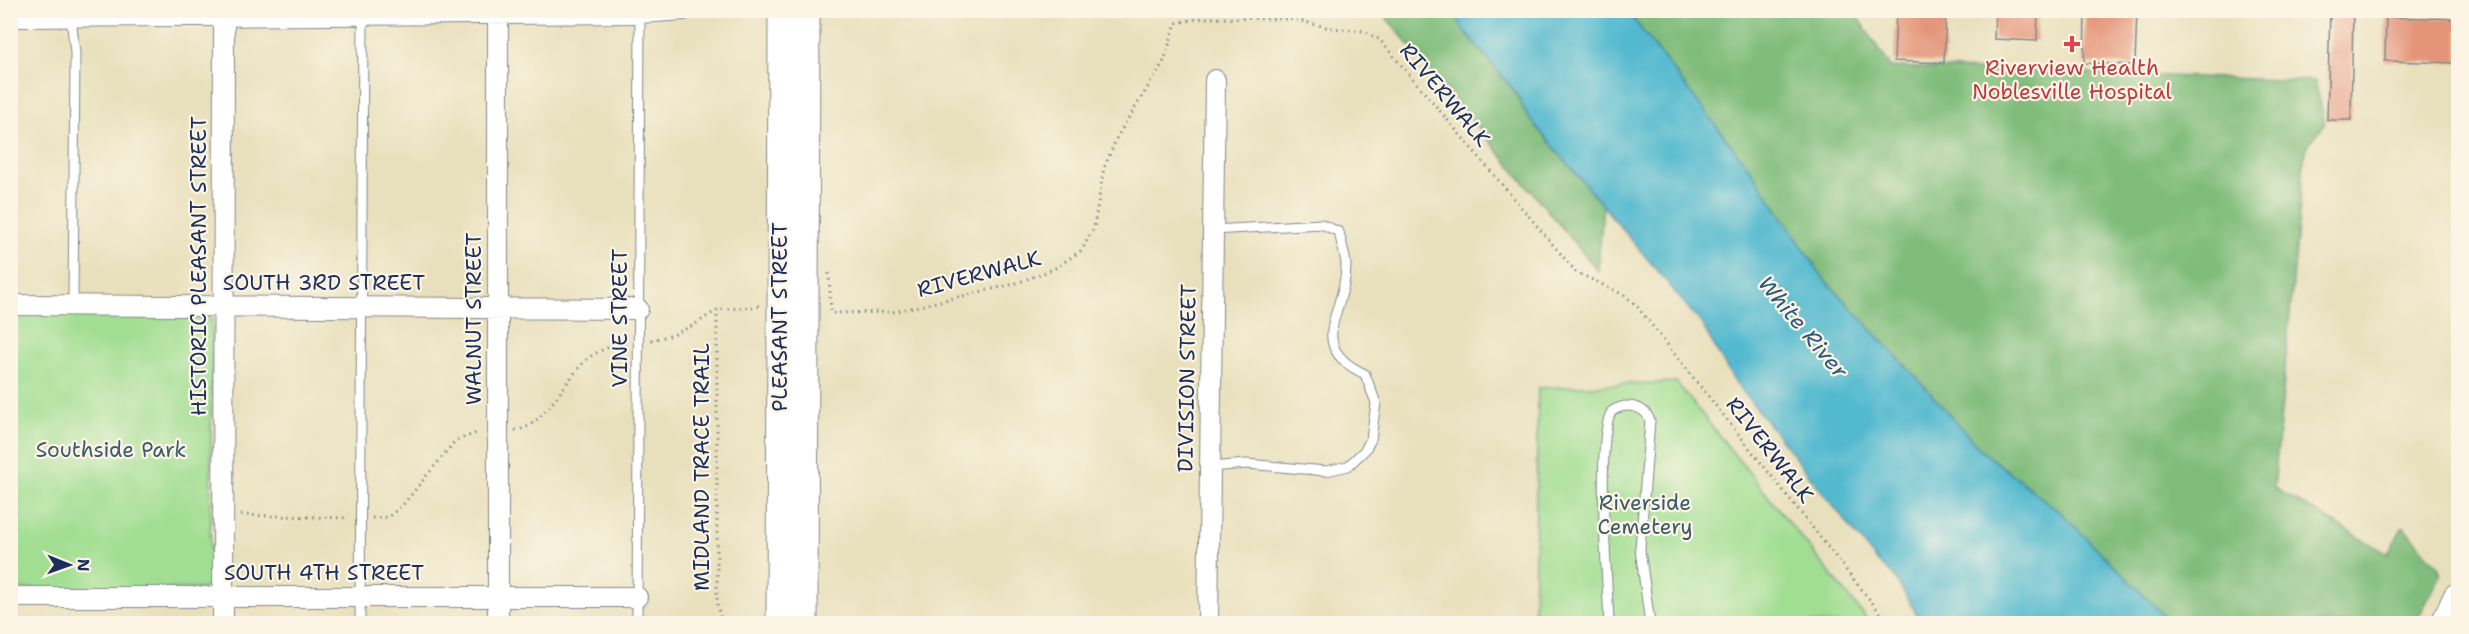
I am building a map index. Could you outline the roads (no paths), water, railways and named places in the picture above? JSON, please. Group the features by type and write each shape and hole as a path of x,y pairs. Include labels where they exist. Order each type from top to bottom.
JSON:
{"main road":[{"path":"2446,624 2458,598"}],"street":[{"path":"10,17 44,14 71,16 224,13 363,15 498,12 640,13 684,10"},
{"name":"PLEASANT STREET","path":"780,624 782,10"},
{"name":"PLEASANT STREET","path":"804,624 807,10"},
{"name":"WALNUT STREET","path":"498,12 498,624"},
{"name":"HISTORIC PLEASANT STREET","path":"223,624 224,13"},
{"name":"DIVISION STREET","path":"1208,624 1215,80"},
{"name":"SOUTH 3RD STREET","path":"10,305 638,309"},
{"name":"SOUTH 4TH STREET","path":"10,597 637,597"}],"lane":[{"name":"VINE STREET","path":"637,624 640,13"},
{"path":"360,624 363,15"},
{"path":"71,16 75,53 73,305"},
{"path":"1210,467 1248,464 1326,471 1348,466 1365,450 1371,439 1376,403 1365,374 1346,365 1334,352 1332,334 1346,264 1339,232 1320,224 1213,230"},
{"path":"1609,624 1604,499 1605,425 1612,411 1626,405 1642,410 1650,421 1640,549 1650,624"}],"water":[{"name":"White River","path":"1455,11 1627,11 1752,172 1824,279 1981,450 2062,514 2172,623 1922,623 1894,576 1877,561 1733,379 1701,323 1527,115 1516,93 1462,28"}],"place":[{"name":"Riverview Health Noblesville Hospital","path":"2072,44"}],"park label":[{"name":"Southside Park","path":"111,450"},
{"name":"Riverside Cemetery","path":"1645,515"}]}
